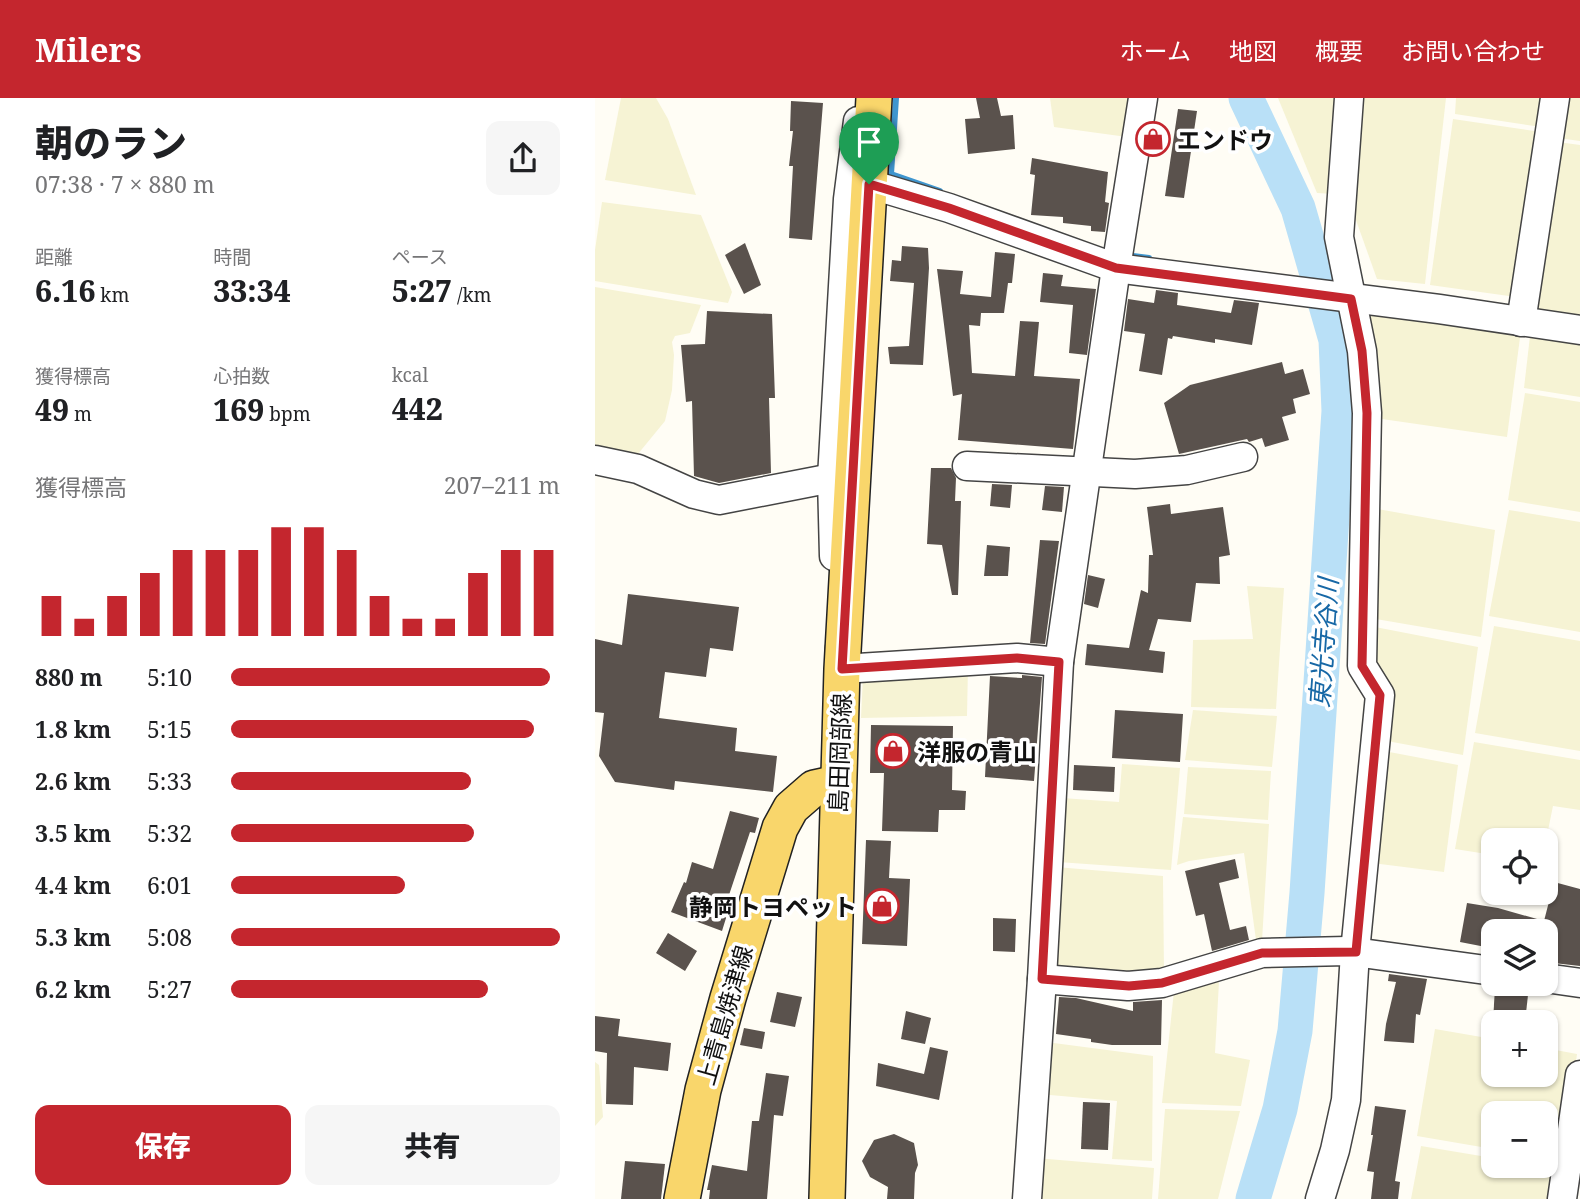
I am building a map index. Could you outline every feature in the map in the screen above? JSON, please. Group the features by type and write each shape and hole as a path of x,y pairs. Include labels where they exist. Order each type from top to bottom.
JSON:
{"main road":[{"name":"島田岡部線","path":"827,1199 837,783 874,98"},
{"name":"上青島焼津線","path":"683,1199 702,1090 727,998 780,828 791,808 814,788 837,783"}],"street":[{"path":"861,98 848,200 832,478 834,568 842,669 1017,658 1059,662"},
{"path":"1027,1199 1059,662 1143,98"},
{"path":"1320,1199 1346,1100 1351,952 1380,695 1362,666 1367,413 1362,351 1347,299 1339,237 1349,98"},
{"path":"1521,322 1555,98"},
{"path":"869,184 949,208 1116,268 1439,309 1580,330"},
{"path":"967,466 1135,474 1187,470 1243,457"},
{"path":"595,460 638,469 694,494 719,500 832,478"},
{"path":"1042,979 1129,986 1162,983 1262,953 1351,952 1481,969"},
{"path":"1558,980 1580,983"},
{"path":"1562,1199 1580,1075"}],"shaded area":[{"path":"621,98 656,98 668,119 696,195 605,180"},
{"path":"1050,98 1132,98 1127,137 1054,127"},
{"path":"1278,98 1338,98 1334,194 1317,193"},
{"path":"1361,98 1446,98 1425,284 1377,279 1352,209"},
{"path":"1456,98 1547,98 1541,127 1455,114"},
{"path":"1563,98 1580,98 1580,141 1558,138"},
{"path":"1453,119 1541,132 1516,297 1430,285"},
{"path":"1558,142 1580,145 1580,320 1531,314"},
{"path":"602,202 701,215 732,292 728,303 595,281 595,250"},
{"path":"595,287 701,305 690,333 675,336 672,342 672,390 665,421 633,460 595,454"},
{"path":"1363,308 1521,330 1507,437 1375,418"},
{"path":"1530,336 1580,342 1580,397 1524,388"},
{"path":"1525,393 1580,402 1580,512 1508,500"},
{"path":"1372,508 1495,530 1481,637 1370,618"},
{"path":"1509,510 1580,522 1580,632 1489,616"},
{"path":"1247,586 1284,588 1276,709 1191,707 1193,640 1253,639"},
{"path":"1370,626 1478,647 1463,755 1376,739"},
{"path":"1494,626 1580,641 1580,751 1475,733"},
{"path":"968,666 967,716 861,718 863,676"},
{"path":"1193,710 1277,716 1272,767 1185,760"},
{"path":"1474,742 1580,760 1580,810 1553,806 1548,828 1481,828 1481,853 1455,849"},
{"path":"1384,751 1458,765 1444,872 1364,862"},
{"path":"1122,764 1180,768 1171,870 1058,862 1062,798 1119,802"},
{"path":"1188,767 1271,771 1268,820 1184,814"},
{"path":"1183,817 1269,824 1262,941 1256,940 1244,853 1177,865"},
{"path":"1056,867 1163,876 1164,973 1047,979"},
{"path":"1219,982 1215,1053 1250,1060 1241,1106 1162,1103 1174,991"},
{"path":"1435,1029 1481,1037 1481,1087 1558,1087 1558,1050 1577,1054 1563,1161 1558,1160 1558,1101 1481,1101 1481,1147 1417,1136"},
{"path":"1046,1042 1153,1056 1152,1161 1112,1159 1117,1101 1039,1094"},
{"path":"595,1062 599,1065 603,1117 595,1126"},
{"path":"1165,1109 1240,1111 1218,1199 1158,1199"},
{"path":"1421,1146 1481,1156 1481,1178 1558,1178 1558,1169 1562,1170 1558,1199 1411,1199"},
{"path":"1036,1158 1154,1168 1152,1199 1033,1199"}],"building":[{"path":"976,98 997,98 1001,116 1013,115 1015,149 968,154 965,119 980,118"},
{"path":"791,101 823,103 812,240 789,238 793,166 789,166 793,131 790,131"},
{"path":"1178,109 1197,111 1184,198 1165,196"},
{"path":"1032,158 1108,172 1105,202 1109,203 1105,232 1091,231 1091,226 1063,223 1063,217 1031,215 1035,175 1030,174"},
{"path":"745,243 761,285 744,294 725,255"},
{"path":"902,246 928,248 923,365 890,364 888,347 909,346 914,283 890,281 892,260 901,261"},
{"path":"995,252 1015,254 1012,283 1008,283 1004,313 981,313 980,326 969,325 972,373 1015,376 1020,321 1039,322 1034,376 1080,379 1073,449 958,440 962,394 953,396 937,269 963,271 960,294 991,297"},
{"path":"1043,273 1063,275 1061,286 1096,289 1087,355 1069,353 1073,305 1040,302"},
{"path":"1156,290 1178,293 1177,305 1231,313 1234,300 1259,303 1252,345 1215,339 1215,343 1173,336 1172,339 1168,338 1162,375 1139,371 1145,334 1124,331 1128,299 1154,303"},
{"path":"707,311 772,314 775,398 769,398 771,473 719,483 694,476 692,401 686,402 681,345 705,344"},
{"path":"1282,362 1285,374 1303,369 1310,394 1293,399 1296,413 1282,417 1289,440 1265,447 1262,438 1249,442 1247,439 1179,454 1164,403 1190,385"},
{"path":"931,468 951,468 956,478 955,501 961,501 958,595 952,595 942,545 927,544"},
{"path":"992,484 1012,485 1010,508 990,506"},
{"path":"1045,486 1064,487 1062,512 1042,510"},
{"path":"1170,504 1171,514 1223,507 1230,555 1219,557 1220,584 1196,583 1191,622 1158,619 1149,650 1165,652 1163,673 1085,665 1087,644 1129,648 1141,590 1148,593 1149,555 1153,555 1147,507"},
{"path":"1040,540 1059,541 1045,644 1030,643"},
{"path":"987,545 1010,547 1008,576 984,576"},
{"path":"1088,575 1105,579 1098,608 1084,604"},
{"path":"628,594 739,607 733,651 710,648 706,677 665,672 659,718 737,728 735,751 777,756 773,792 675,781 674,790 615,782 599,756 604,713 595,712 595,639 622,645"},
{"path":"1022,675 1042,677 1034,781 985,777 990,676 1022,678"},
{"path":"1115,710 1183,714 1180,762 1112,758"},
{"path":"871,725 953,726 952,790 966,791 965,810 939,810 938,832 882,831 884,773 870,773"},
{"path":"1074,765 1115,767 1114,792 1073,790"},
{"path":"730,811 759,818 755,833 750,832 727,901 731,902 722,931 671,912 684,882 686,883 692,862 713,869"},
{"path":"866,840 891,841 889,878 910,879 907,946 862,944"},
{"path":"1235,859 1239,878 1219,883 1230,930 1246,926 1249,940 1212,951 1204,914 1196,916 1185,871"},
{"path":"1558,883 1580,889 1580,966 1558,963 1558,919 1545,919 1548,905 1558,905"},
{"path":"1467,903 1537,919 1481,919 1481,946 1460,942"},
{"path":"993,918 1016,919 1015,952 993,951"},
{"path":"668,933 697,951 685,971 656,953"},
{"path":"1389,974 1427,979 1420,1015 1416,1014 1414,1043 1384,1041 1396,982 1388,981"},
{"path":"777,992 802,997 795,1027 770,1022"},
{"path":"1494,996 1528,996 1526,1010 1494,1010"},
{"path":"1059,997 1076,998 1133,1011 1133,1002 1162,1000 1161,1045 1112,1045 1056,1034"},
{"path":"906,1011 931,1018 925,1044 901,1039"},
{"path":"595,1016 620,1019 618,1036 671,1043 668,1071 634,1067 633,1105 606,1104 607,1053 595,1051"},
{"path":"744,1028 765,1032 762,1049 740,1045"},
{"path":"930,1047 948,1051 939,1100 876,1086 878,1063 924,1074"},
{"path":"766,1073 789,1076 783,1116 774,1115 767,1199 709,1199 710,1190 707,1190 712,1165 747,1171 752,1121 759,1121"},
{"path":"1083,1102 1110,1103 1108,1150 1081,1149"},
{"path":"1375,1106 1406,1110 1395,1181 1400,1182 1398,1199 1371,1199 1374,1172 1367,1171"},
{"path":"894,1134 914,1143 918,1165 914,1199 887,1199 888,1187 870,1177 862,1161 874,1140"},
{"path":"625,1161 665,1164 661,1199 621,1199"}],"waterway":[{"path":"896,98 891,174 940,191"},
{"name":"東光寺谷川","path":"1246,98 1298,208 1336,340 1339,411 1307,893 1295,1031 1280,1109 1253,1199"},
{"path":"1125,255 1149,258"}],"place":[{"name":"エンドウ","path":"1153,139"},
{"name":"洋服の青山","path":"893,751"},
{"name":"静岡トヨペット","path":"882,906"}],"route":[{"path":"869,184 949,208 1116,268 1351,299 1362,351 1367,413 1362,666 1380,695 1356,952 1262,953 1162,983 1129,986 1042,979 1059,662 1017,658 842,669 869,184"}]}
